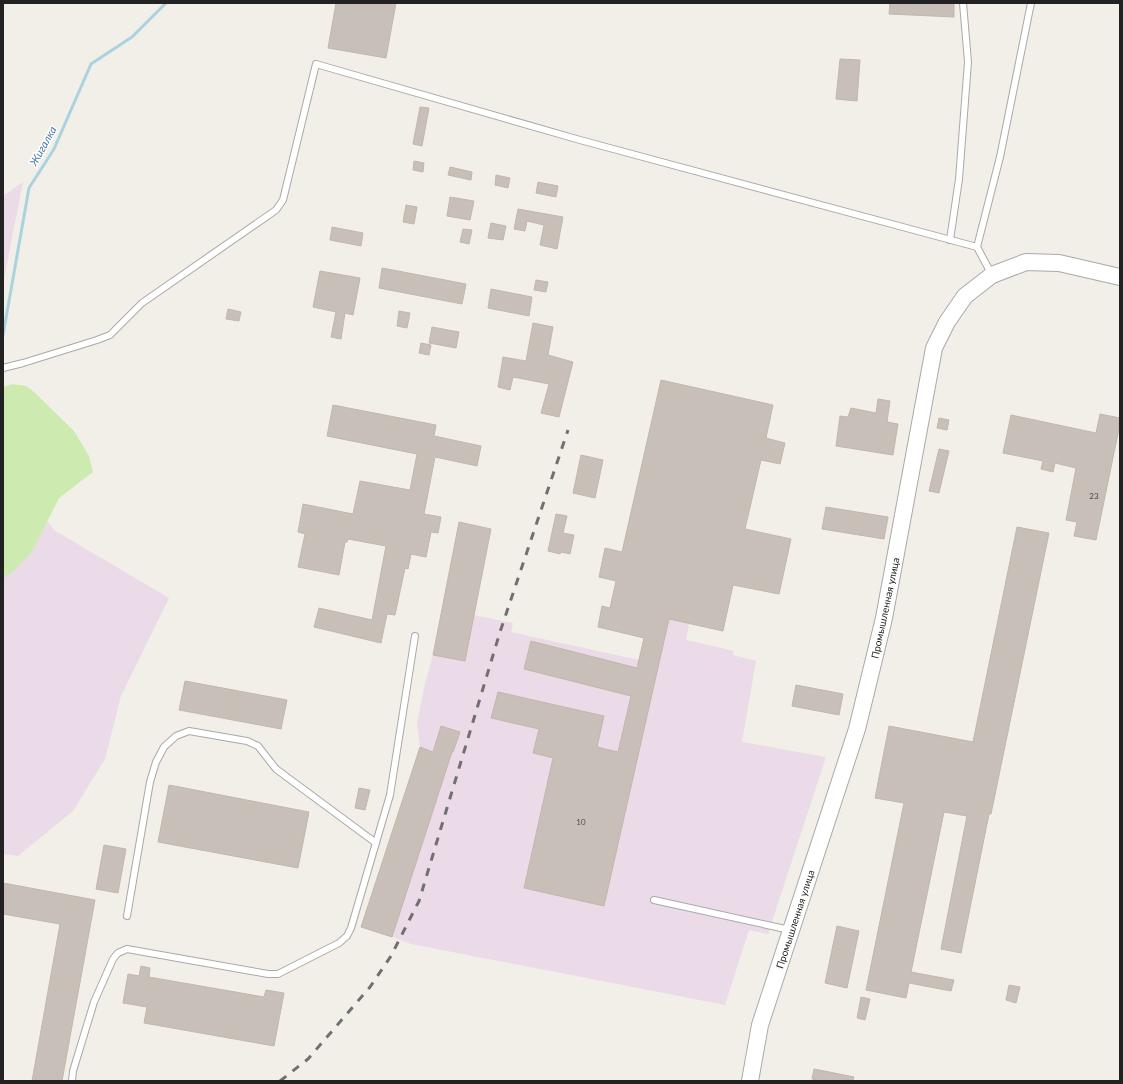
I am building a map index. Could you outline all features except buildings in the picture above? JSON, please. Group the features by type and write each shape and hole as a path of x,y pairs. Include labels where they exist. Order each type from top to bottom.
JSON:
{"street":[{"name":"Промышленная улица","path":"750,1081 760,1025 857,730 884,618 934,348 947,322 965,296 992,275 1026,262 1059,263 1120,277"}],"lane":[{"path":"950,240 959,179 968,62 963,3"},
{"path":"992,275 977,247 1000,157 1031,3"},
{"path":"3,368 110,335 142,303 276,210 283,200 316,64 580,140 977,247"},
{"path":"72,1081 73,1071 94,1002 113,958 118,953 127,949 268,974 278,974 339,943 347,936 351,928 390,795 415,636"},
{"path":"127,916 150,782 156,762 164,747 176,736 189,731 247,741 258,746 276,769 376,843"},
{"path":"654,900 791,930"}],"shaded area":[{"path":"23,182 3,284 3,196"},
{"path":"3,444 43,515 54,530 169,598 121,696 105,759 73,811 18,856 3,854"},
{"path":"474,615 513,623 511,632 639,660 649,615 689,624 686,640 734,651 733,655 756,661 742,742 826,757 768,934 749,930 725,1005 411,944 392,937 450,757 420,747 417,723 424,688 433,655"}],"green space":[{"path":"12,384 26,386 33,391 74,431 89,456 93,472 59,498 33,550 18,567 3,579 3,387"}],"waterway":[{"name":"Жигалка","path":"3,335 29,188 54,149 91,64 132,37 166,3"}],"railway":[{"path":"280,1081 308,1059 370,987 391,956 419,901 500,632 568,430"}]}
